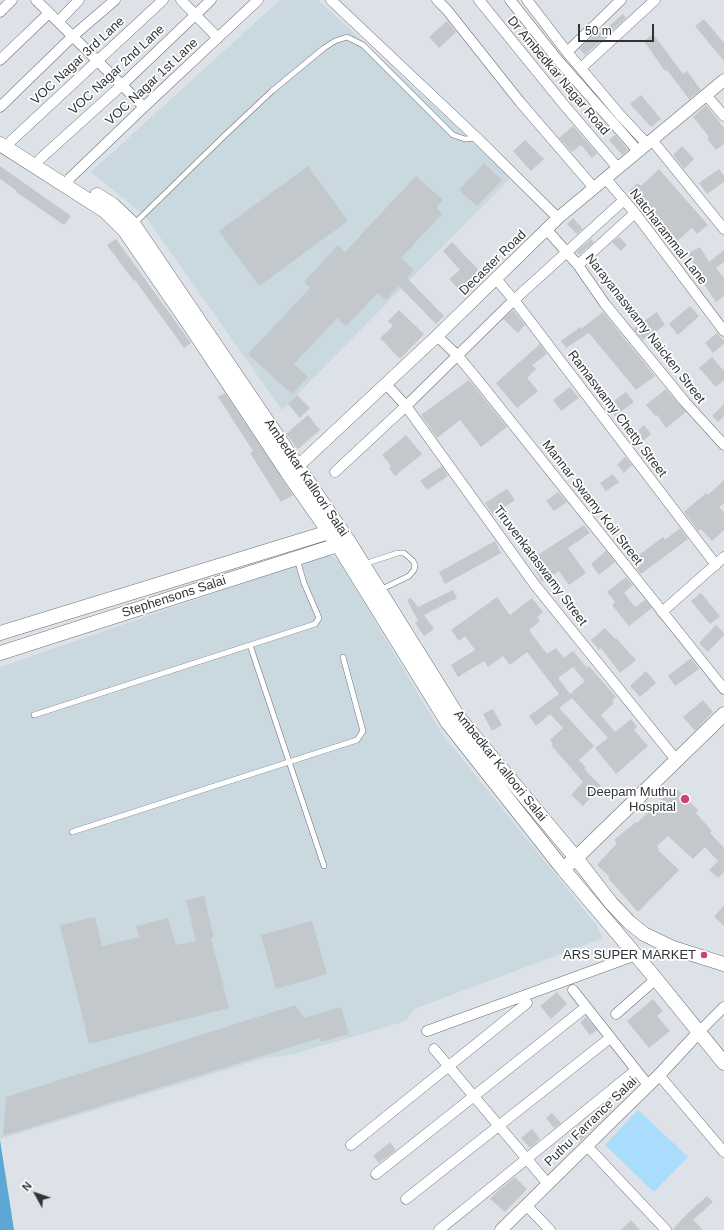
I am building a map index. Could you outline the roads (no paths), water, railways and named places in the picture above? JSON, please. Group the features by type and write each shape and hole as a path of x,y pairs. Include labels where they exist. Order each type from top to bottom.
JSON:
{"main road":[{"name":"Ambedkar Kalloori Salai","path":"4,140 40,159 105,211 125,232 293,469"},
{"name":"Ambedkar Kalloori Salai","path":"4,140 68,181 113,205 134,225 343,543 448,723 563,869 700,1032 722,1055"},
{"name":"Stephensons Salai","path":"0,633 333,529"},
{"name":"Ambedkar Kalloori Salai","path":"343,543 363,564 459,718 576,858 611,903 629,922 644,934 673,948 724,964"},
{"name":"Stephensons Salai","path":"0,653 343,543"},
{"path":"563,869 677,761 724,714"}],"street":[{"path":"0,12 12,0"},
{"path":"36,0 144,106"},
{"path":"58,22 79,0"},
{"path":"0,107 73,36 115,0"},
{"name":"VOC Nagar 3rd Lane","path":"4,140 98,61 163,0"},
{"path":"181,0 218,38"},
{"name":"VOC Nagar 2nd Lane","path":"40,159 211,0"},
{"name":"VOC Nagar 1st Lane","path":"68,181 144,106 258,0"},
{"path":"331,0 477,138 558,218"},
{"path":"437,0 447,10 520,102 594,188"},
{"name":"Dr Ambedkar Nagar Road","path":"479,0 565,106 618,168"},
{"path":"510,0 557,59 645,145 724,229"},
{"path":"527,0 567,52 645,145"},
{"path":"567,52 621,0"},
{"path":"581,68 655,0"},
{"path":"0,60 49,12"},
{"name":"Decaster Road","path":"293,469 437,336 558,218 724,80"},
{"path":"706,95 724,116"},
{"name":"Natcharammal Lane","path":"606,179 635,213 724,331"},
{"path":"335,472 406,406 514,300 624,200"},
{"path":"578,265 635,213"},
{"name":"Narayanaswamy Naicken Street","path":"547,230 578,265 605,304 680,396 724,444"},
{"name":"Ramaswamy Chetty Street","path":"496,279 514,300 716,565"},
{"name":"Mannar Swamy Koil Street","path":"437,336 458,356 724,689"},
{"name":"Tiruvenkataswamy Street","path":"386,384 406,406 535,585 677,761"},
{"path":"662,612 724,557"},
{"path":"427,1031 636,955"},
{"path":"616,1014 656,979"},
{"path":"573,990 648,1085"},
{"path":"351,1145 527,1003"},
{"path":"376,1174 586,1007"},
{"path":"700,1032 724,1008"},
{"name":"Puthu Farrance Salai","path":"501,1230 659,1075 700,1032"},
{"path":"406,1199 610,1038"},
{"path":"434,1049 548,1184"},
{"path":"439,1230 636,1070"},
{"path":"659,1075 724,1152"},
{"path":"587,1146 666,1230"},
{"path":"526,1205 550,1230"}],"lane":[{"path":"134,225 272,91 324,48 347,37 363,45 453,135 465,139 477,138"},
{"path":"363,564 398,552 404,553 413,561 415,565 414,570 409,576 379,590"},
{"path":"34,715 315,624 319,618 304,583 296,558"},
{"path":"250,645 324,866"},
{"path":"72,832 290,763 357,740 363,732 343,657"}],"place":[{"name":"Deepam Muthu Hospital","path":"685,799"},
{"name":"ARS SUPER MARKET","path":"704,955"}]}
